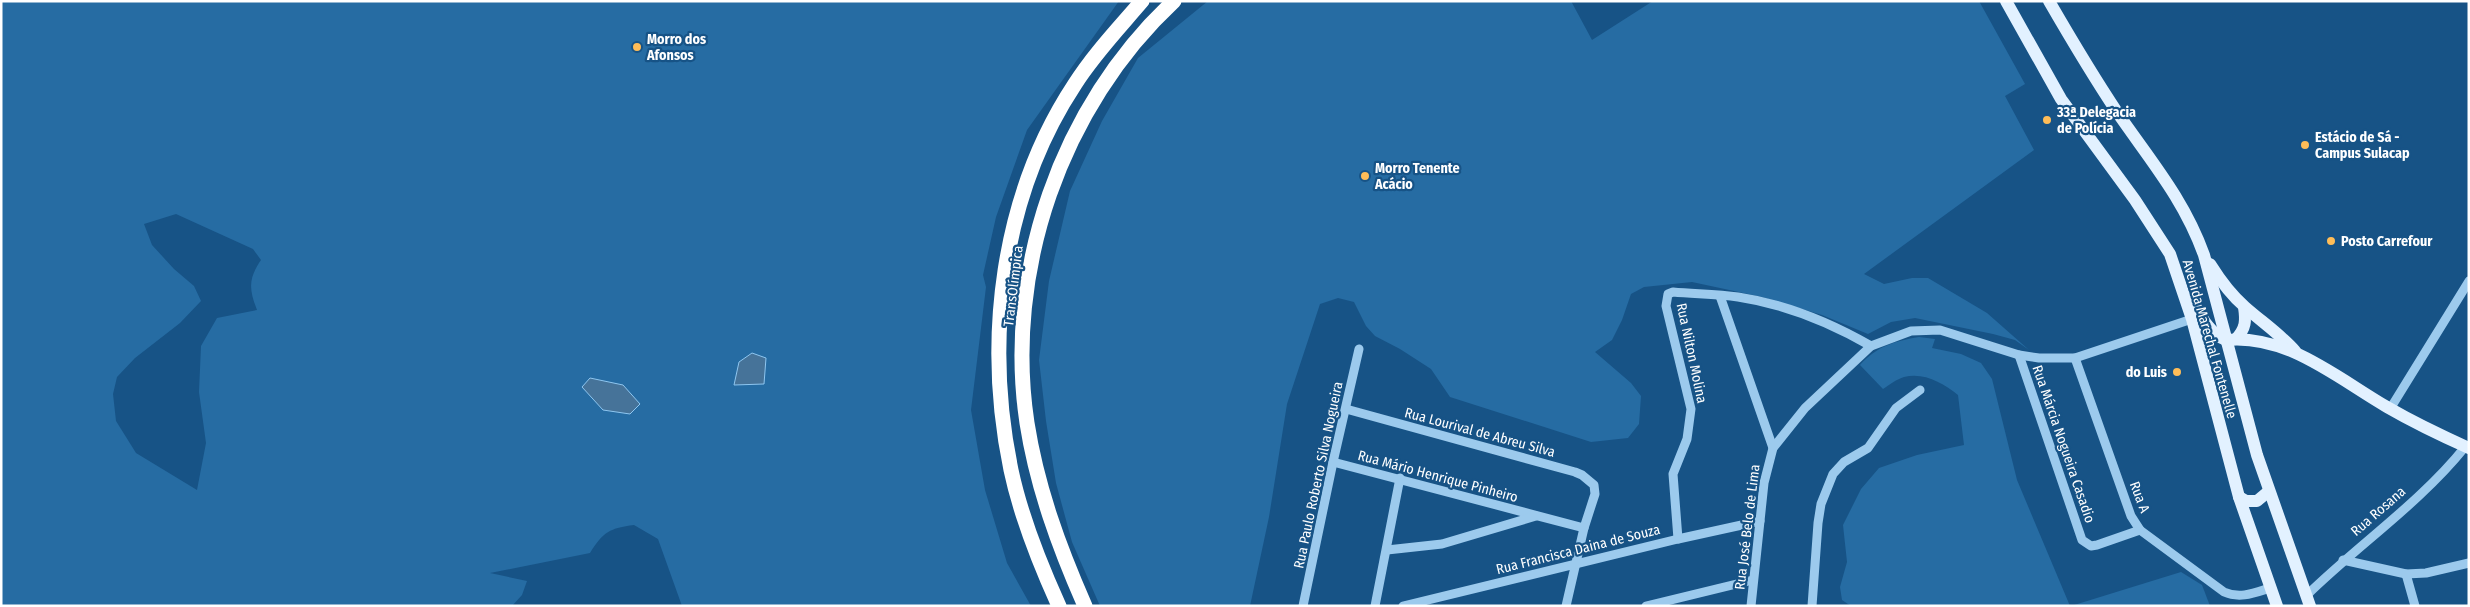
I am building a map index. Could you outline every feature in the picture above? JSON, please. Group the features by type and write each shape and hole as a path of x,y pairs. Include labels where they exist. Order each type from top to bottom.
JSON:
{"highway":[{"name":"TransOlímpica","path":"1059,606 1023,517 1011,471 1001,416 999,337 1004,276 1013,230 1029,172 1053,122 1075,83 1142,1"},
{"name":"TransOlímpica","path":"1085,606 1052,525 1037,474 1027,422 1022,346 1034,240 1049,194 1095,99 1127,52 1174,1"}],"main road":[{"name":"Avenida Marechal Fontenelle","path":"2006,1 2061,99 2156,229 2170,254 2192,319 2239,497 2277,606"},
{"name":"Avenida Marechal Fontenelle","path":"2049,1 2109,100 2175,192 2195,231 2231,340 2269,491 2308,600"},
{"path":"2204,255 2217,276 2244,306 2295,351 2390,409 2467,448"},
{"path":"2181,283 2208,325 2217,335 2231,340 2262,341 2295,351"},
{"path":"2231,340 2244,330 2246,319 2244,306"},
{"path":"2239,497 2246,501 2257,501 2269,491"}],"street":[{"path":"2390,409 2469,281"},
{"name":"Rua Nilton Molina","path":"1678,538 1673,474 1687,439 1691,409 1666,301 1668,294 1673,292 1720,296 1770,305 1822,321 1871,346"},
{"path":"1720,296 1773,448"},
{"name":"Rua José Belo de Lima","path":"1751,606 1764,483 1773,448 1805,408 1871,346 1894,336 1911,332 1940,330 2019,355 2039,358 2075,358 2192,319"},
{"name":"Rua Paulo Roberto Silva Nogueira","path":"1304,606 1333,462 1359,349"},
{"name":"Rua Márcia Nogueira Casadio","path":"2019,355 2082,540 2091,546 2097,545 2140,530"},
{"name":"Rua A","path":"2075,358 2131,516 2140,530 2233,595 2246,595 2270,588"},
{"path":"1812,606 1821,504 1833,474 1844,462 1868,448 1896,408 1920,390"},
{"name":"Rua Lourival de Abreu Silva","path":"1346,409 1582,474 1594,485 1595,494 1584,528"},
{"name":"Rua Rosana","path":"2308,600 2343,560 2435,480 2467,448"},
{"name":"Rua Mário Henrique Pinheiro","path":"1333,462 1400,478 1584,528"},
{"path":"1375,606 1400,478"},
{"name":"Rua Mário Henrique Pinheiro","path":"1387,550 1442,544 1536,516"},
{"name":"Rua Francisca Daina de Souza","path":"1403,606 1678,538 1760,521"},
{"path":"1566,606 1584,528"},
{"path":"2343,560 2406,574 2426,573 2469,563"},
{"path":"2406,574 2416,606"},
{"path":"1646,606 1753,580"}],"shaded area":[{"path":"1,1 1119,1 1027,130 996,217 983,275 986,287 971,410 985,490 1007,563 1031,606 682,606 658,539 634,525 608,532 599,540 590,553 490,573 527,581 522,595 512,606 1,606","holes":["176,214 253,249 261,260 251,284 252,296 257,310 217,318 201,346 199,392 206,443 197,490 136,453 116,421 113,394 117,377 135,358 180,323 201,301 194,286 174,269 152,245 144,224"]},
{"path":"1208,1 1571,1 1592,40 1653,1 1979,1 2025,84 2005,96 2034,150 1864,274 1884,284 1912,278 1928,278 1987,313 2029,350 2015,340 1915,318 1891,322 1868,334 1822,315 1762,297 1692,282 1644,287 1631,294 1622,320 1612,340 1595,352 1631,383 1641,396 1639,424 1628,438 1591,442 1450,397 1431,369 1375,336 1366,326 1354,302 1338,298 1320,304 1287,404 1269,517 1250,606 1100,606 1072,542 1056,483 1046,421 1039,360 1049,281 1070,191 1102,121 1138,58"},
{"path":"1919,337 1935,339 1932,348 1961,354 1981,363 1992,379 2017,480 2070,606 1851,606 1842,600 1840,587 1847,562 1843,525 1861,489 1879,468 1917,455 1964,445 1958,395 1940,383 1919,376 1901,378 1883,389 1860,365 1873,353 1887,345"},
{"path":"752,353 766,358 764,384 734,385 739,362"},
{"path":"590,378 623,385 640,404 630,414 603,410 582,387"},
{"path":"2181,572 2202,585 2210,606 2071,606"}],"place":[{"name":"Morro dos Afonsos","path":"637,47"},
{"name":"33ª Delegacia de Polícia","path":"2047,120"},
{"name":"Estácio de Sá - Campus Sulacap","path":"2305,145"},
{"name":"Morro Tenente Acácio","path":"1365,176"},
{"name":"Posto Carrefour","path":"2331,241"},
{"name":"do Luis","path":"2177,372"}]}
